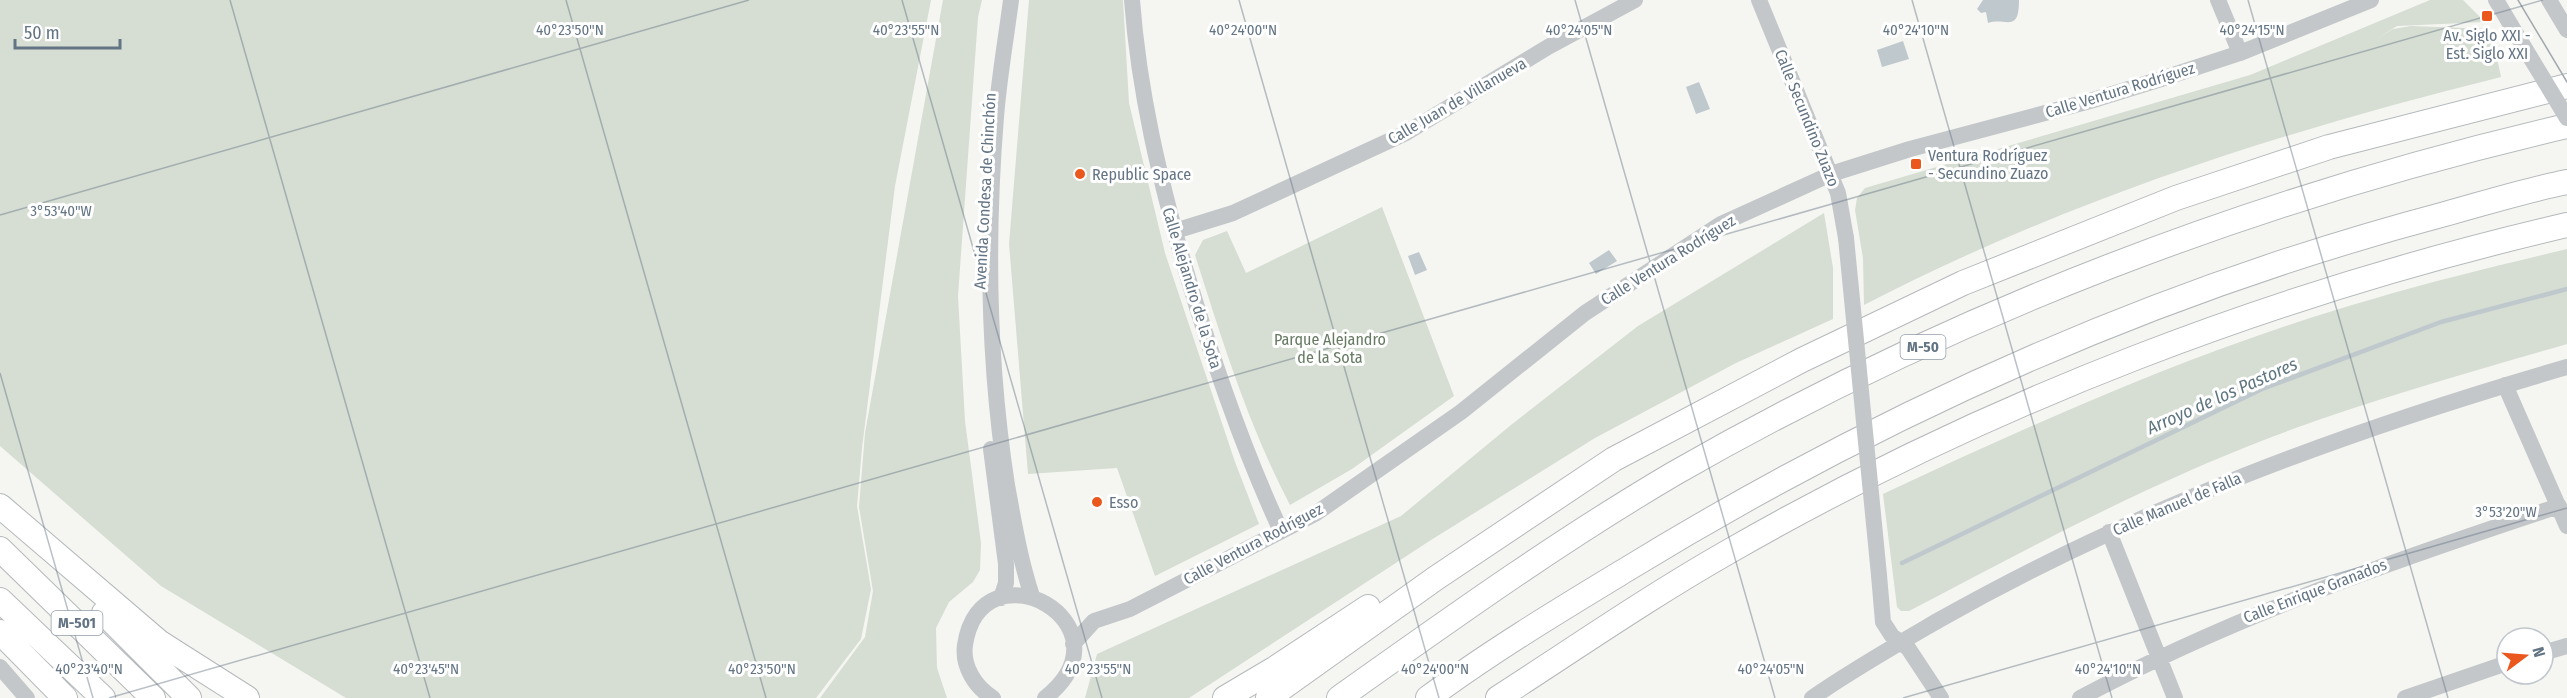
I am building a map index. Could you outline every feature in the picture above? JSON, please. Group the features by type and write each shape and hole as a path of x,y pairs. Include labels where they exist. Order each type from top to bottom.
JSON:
{"highway":[{"path":"1225,698 1274,669 1464,543 1569,480 1614,459 1802,360 1963,283 2176,198 2329,147 2567,86"},
{"name":"M-50","path":"1339,698 1520,570 1675,474 1791,412 1987,316 2094,272 2346,185 2496,143 2567,126"},
{"path":"1428,698 1546,619 1707,519 1837,448 1934,401 2041,353 2194,292 2354,238 2567,182"},
{"path":"1498,698 1726,553 1897,463 2066,385 2243,318 2370,277 2567,225"},
{"path":"1268,698 1436,578 1614,459"},
{"path":"0,506 159,642 247,698"},
{"path":"0,515 33,544 189,698"},
{"name":"M-501","path":"0,549 153,698"},
{"name":"M-501","path":"0,600 103,698"},
{"path":"0,632 64,698"}],"street":[{"name":"Avenida Condesa de Chinchón","path":"1002,0 985,116 978,254 982,378 1006,564 1006,583 1002,597"},
{"name":"Avenida Condesa de Chinchón","path":"1011,0 996,116 989,242 992,362 1000,447 1014,533 1032,596"},
{"name":"Calle Alejandro de la Sota","path":"1132,0 1142,93 1175,231 1211,357 1281,531"},
{"name":"Calle Juan de Villanueva","path":"1175,231 1233,213 1406,133 1545,49 1635,0"},
{"name":"Calle Secundino Zuazo","path":"1759,0 1838,193 1846,238 1883,622 1892,636 1908,648 1941,698"},
{"path":"2218,0 2240,53"},
{"name":"Calle Ventura Rodríguez","path":"1073,644 1094,621 1130,609 1315,514 1461,412 1585,313 1638,276 1721,224 1831,174 1910,149 2090,101 2240,53 2371,0"},
{"path":"2496,0 2567,118"},
{"path":"2549,0 2566,28"},
{"name":"Calle Manuel de Falla","path":"1812,698 1900,643 2010,580 2109,532 2323,444 2567,367"},
{"path":"2505,385 2567,526"},
{"name":"Calle Enrique Granados","path":"2080,698 2159,657 2253,614 2372,568 2559,506"},
{"path":"2109,532 2175,698"},
{"path":"993,698 977,685 968,669 964,650 967,632 976,615 987,604 1002,597 1017,595 1032,596 1050,604 1059,612 1072,634 1070,671 1060,687 1046,698"},
{"path":"1059,612 1094,621"},
{"path":"0,667 27,698"},
{"path":"2405,698 2495,667"}],"green space":[{"path":"0,0 931,0 895,186 862,448 857,506 871,589 861,639 816,698 346,698 161,586 0,446"},
{"path":"943,0 982,0 978,17 958,296 965,421 981,543 980,570 973,582 949,602 936,628 937,668 947,698 820,698 865,637 873,591 859,507 865,433"},
{"name":"Republic Space","path":"1029,0 1123,0 1129,103 1165,253 1235,462 1259,524 1155,576 1117,468 1028,474 1009,244"},
{"path":"2430,0 2463,0 2485,22 2397,26 2373,41 2393,29 2411,26 2491,29 2501,77 2338,121 2176,172 2017,233 1864,305 1863,258 1855,210 1857,198 1865,188 2250,75"},
{"name":"Parque Alejandro de la Sota","path":"1382,207 1454,396 1352,469 1290,505 1249,413 1195,255 1203,240 1227,231 1246,273"},
{"path":"1824,213 1833,268 1833,319 1736,363 1595,438 1431,540 1189,698 1085,698 1097,654 1401,516 1511,425 1638,326"},
{"path":"2567,249 2567,344 2380,400 2269,438 2131,497 1909,611 1901,611 1897,607 1883,494 2063,412 2247,339 2397,292"}],"shaded area":[{"path":"1983,0 2019,0 2017,17 2010,22 1988,23 1986,12 1981,13 1977,9"},
{"path":"1903,41 1909,59 1882,67 1877,50"},
{"path":"1699,82 1710,109 1696,114 1686,87"},
{"path":"1609,250 1617,261 1596,274 1589,263"},
{"path":"1419,252 1427,270 1415,275 1408,256"}],"waterway":[{"name":"Arroyo de los Pastores","path":"1902,563 2262,389 2441,322 2567,289"}],"tram line":[{"path":"2518,0 2567,82"}],"place":[{"name":"Av. Siglo XXI - Est. Siglo XXI","path":"2487,16"},
{"name":"Ventura Rodríguez - Secundino Zuazo","path":"1916,164"},
{"name":"Republic Space","path":"1080,174"},
{"name":"Esso","path":"1097,502"}]}
